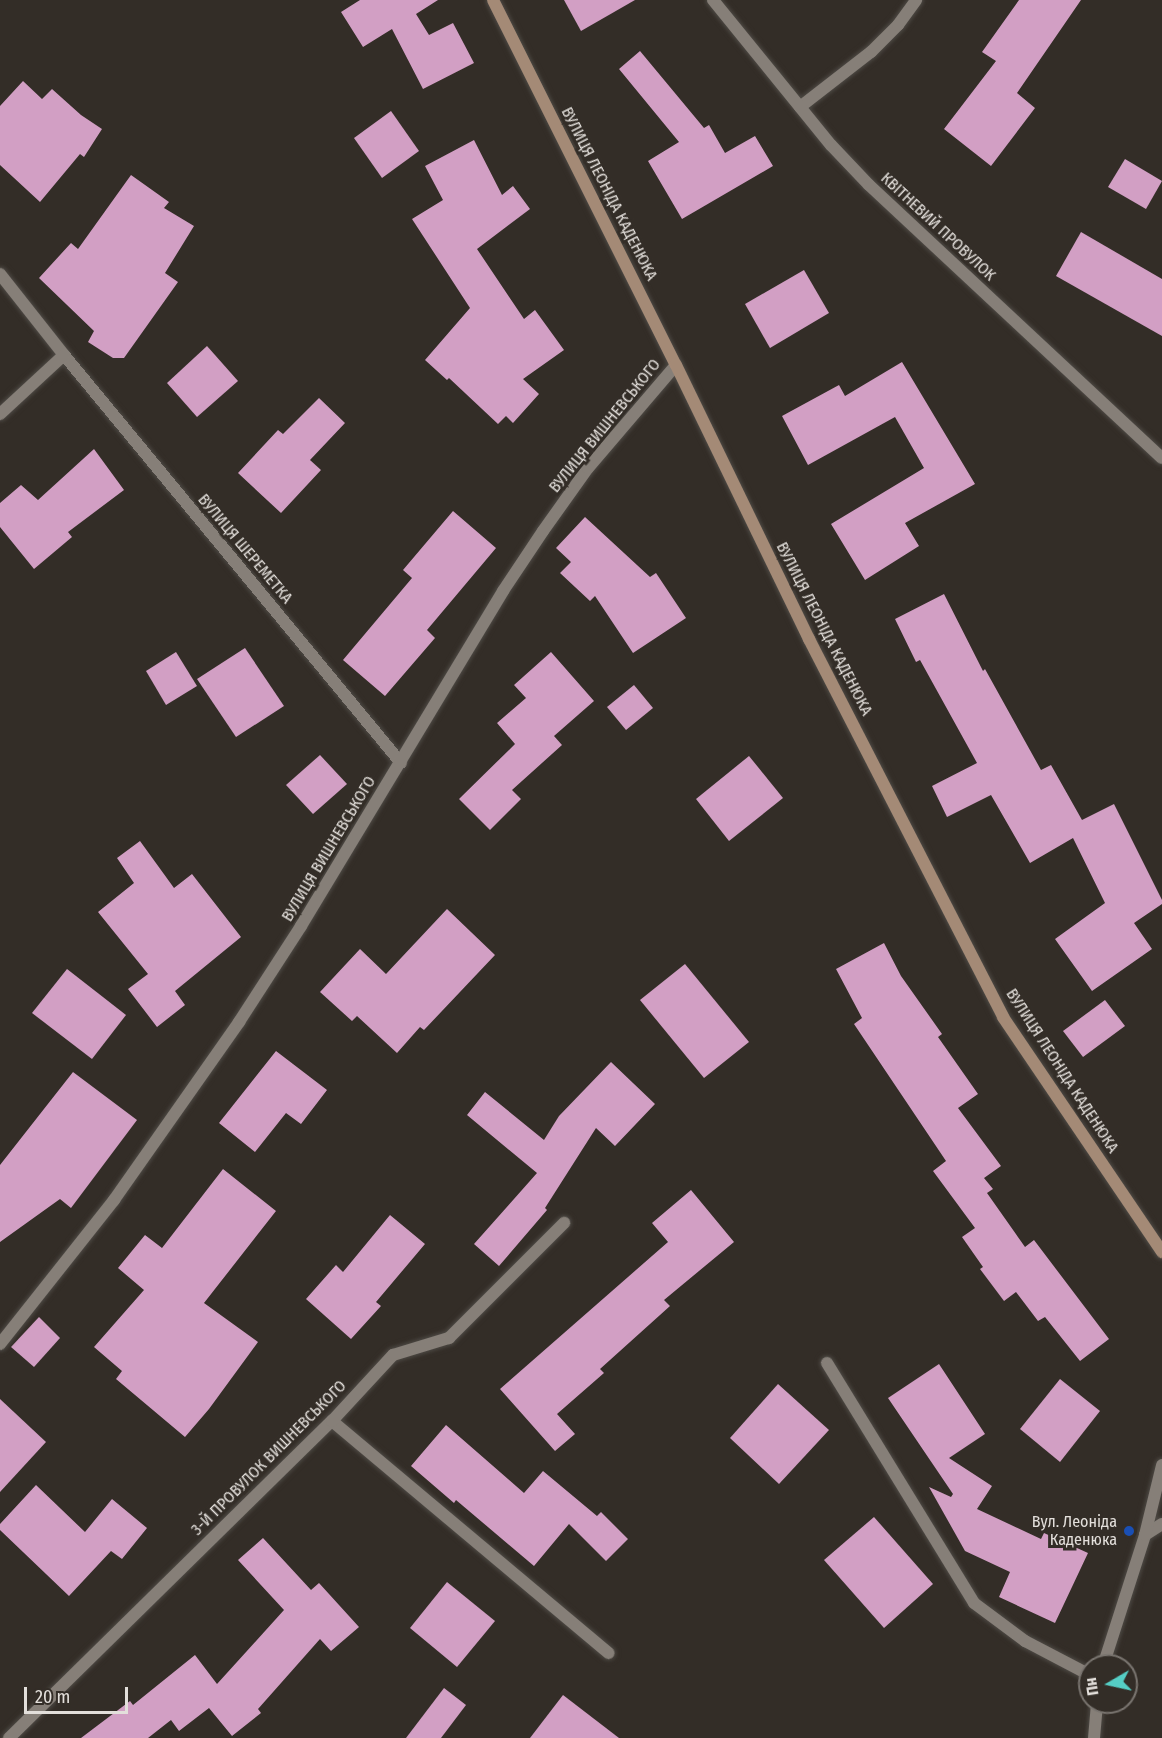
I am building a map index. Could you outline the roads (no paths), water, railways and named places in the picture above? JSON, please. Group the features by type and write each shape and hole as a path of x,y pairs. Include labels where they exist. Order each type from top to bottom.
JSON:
{"street":[{"name":"ВУЛИЦЯ ЛЕОНІДА КАДЕНЮКА","path":"493,0 676,365 809,639 1003,1017 1162,1252"},
{"name":"КВІТНЕВИЙ ПРОВУЛОК","path":"713,0 831,145 869,185 1162,458"},
{"path":"800,107 871,52 898,25 916,0"},
{"name":"ВУЛИЦЯ ШЕРЕМЕТКА","path":"0,274 64,355 401,763"},
{"path":"0,414 64,355"},
{"name":"ВУЛИЦЯ ВИШНЕВСЬКОГО","path":"0,1344 114,1200 239,1022 301,927 503,591 543,531 588,468 676,365"},
{"name":"3-Й ПРОВУЛОК ВИШНЕВСЬКОГО","path":"9,1738 332,1421 393,1355 449,1338 564,1222"},
{"path":"827,1363 974,1603 1026,1641 1078,1669"},
{"path":"332,1421 608,1653"},
{"path":"1107,1654 1145,1535 1162,1465"},
{"path":"1145,1535 1162,1524"},
{"path":"1094,1738 1096,1714"}],"place":[{"name":"Вул. Леоніда Каденюка","path":"1129,1531"}]}
